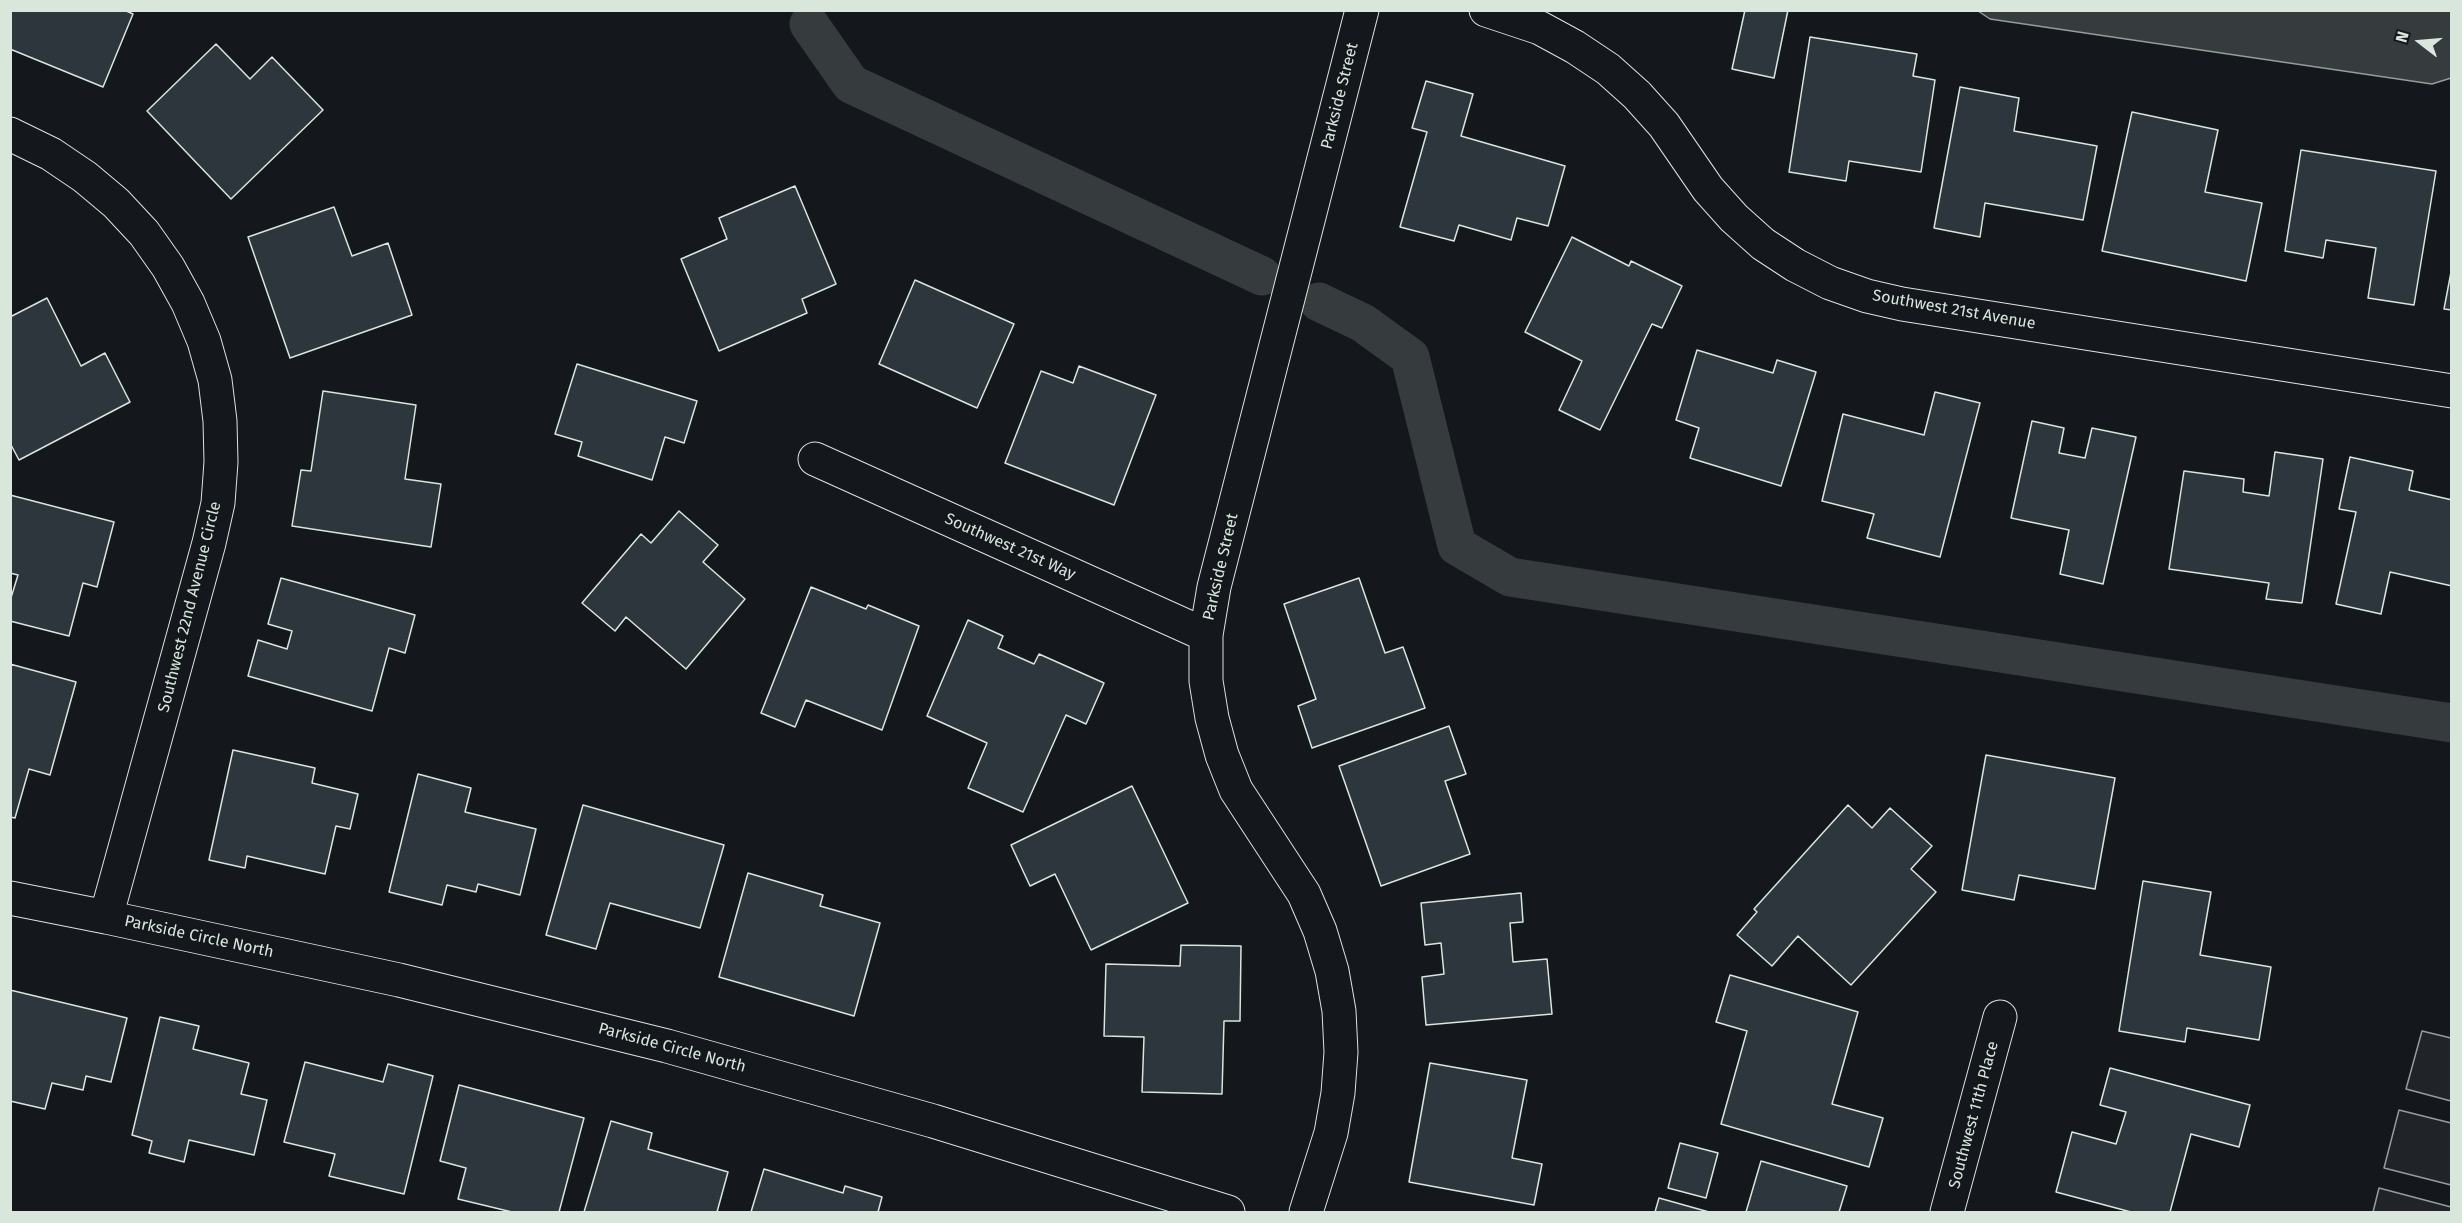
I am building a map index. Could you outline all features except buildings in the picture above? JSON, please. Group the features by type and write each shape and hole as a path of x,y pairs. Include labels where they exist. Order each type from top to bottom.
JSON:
{"street":[{"name":"Parkside Street","path":"1306,1212 1331,1133 1338,1093 1341,1052 1339,1011 1329,961 1320,931 1304,894 1236,790 1222,755 1212,718 1206,681 1206,635 1214,587 1362,10"},
{"name":"Southwest 21st Avenue","path":"1486,10 1540,28 1575,47 1608,69 1664,124 1708,189 1734,218 1763,244 1830,283 1867,296 1902,304 2451,391"},
{"name":"Southwest 22nd Avenue Circle","path":"10,134 51,154 85,177 116,203 150,242 173,276 200,331 214,380 220,421 220,472 209,543 106,917"},
{"name":"Southwest 21st Way","path":"815,459 1206,635"},
{"path":"10,897 106,917"},
{"name":"Parkside Circle North","path":"106,917 399,980 667,1046 933,1120 1228,1212"},
{"name":"Southwest 11th Place","path":"1947,1212 2000,1017"}],"shaded area":[{"path":"1978,11 2451,11 2451,78 2432,84 1990,19"},
{"path":"2422,1031 2451,1038 2451,1101 2406,1089"},
{"path":"2399,1110 2451,1123 2451,1185 2384,1168"},
{"path":"2379,1188 2451,1207 2451,1212 2373,1212"}],"waterway":[{"path":"809,24 851,84 1262,276"},
{"path":"1319,302 1363,323 1410,357 1457,546 1510,577 2452,723"}]}
